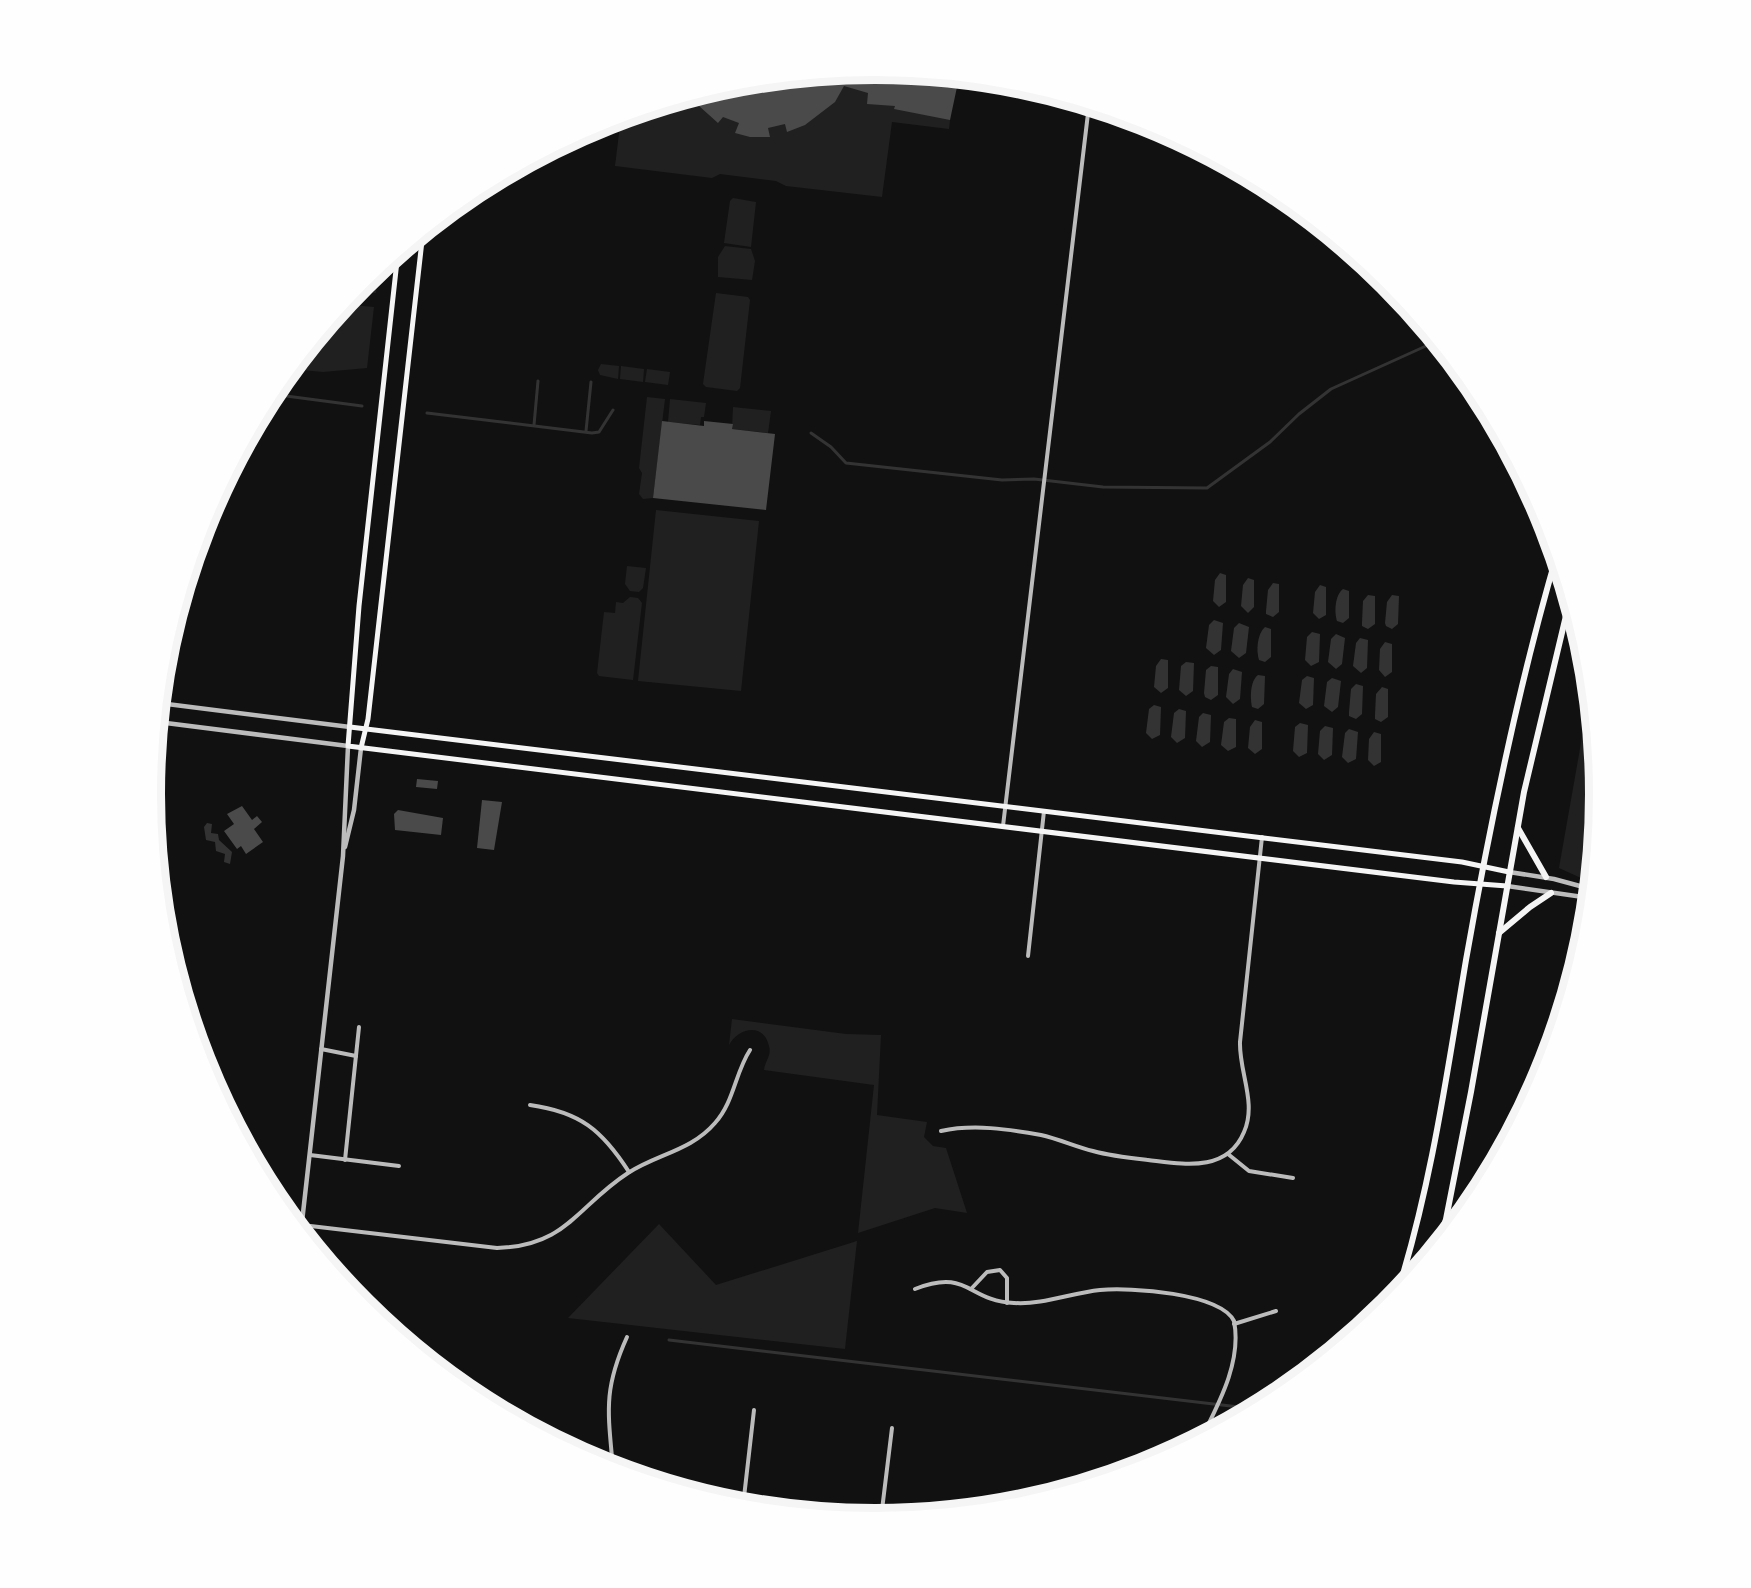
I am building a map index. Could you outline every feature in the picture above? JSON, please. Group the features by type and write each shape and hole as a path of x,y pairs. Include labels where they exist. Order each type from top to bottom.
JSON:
{"highway":[{"path":"1401,1278 1432,1161 1484,867 1513,726 1553,568"},
{"path":"1444,1227 1517,828 1540,719 1567,612"},
{"path":"1517,828 1546,877"},
{"path":"1499,934 1530,907 1551,893"}],"main road":[{"path":"361,748 366,729 422,243"},
{"path":"397,264 359,606 348,746 1260,858 1507,886"},
{"path":"350,727 1262,837 1509,872"}],"street":[{"path":"1003,826 1088,112"},
{"path":"167,704 350,727"},
{"path":"165,723 348,746 343,856 302,1220"},
{"path":"343,856 354,810 361,748"},
{"path":"1028,956 1044,811"},
{"path":"941,1131 965,1126 1030,1133 1058,1139 1097,1152 1190,1165 1209,1162 1228,1154 1239,1142 1249,1117 1240,1048 1262,837"},
{"path":"1509,872 1546,877 1584,887"},
{"path":"1507,886 1582,897"},
{"path":"345,1160 359,1027"},
{"path":"321,1049 356,1056"},
{"path":"306,1226 482,1246 530,1245 559,1232 629,1172 685,1147 704,1135 724,1112 735,1088 741,1065 750,1050"},
{"path":"530,1105 563,1111 587,1123 608,1143 629,1172"},
{"path":"1228,1154 1250,1171 1293,1178"},
{"path":"309,1155 399,1167"},
{"path":"971,1289 987,1272 1000,1270 1007,1278 1007,1303"},
{"path":"915,1289 941,1281 958,1283 991,1299 1007,1303 1041,1302 1103,1290 1133,1290 1212,1302 1227,1312 1234,1324 1232,1362 1224,1391 1207,1427"},
{"path":"1234,1324 1276,1311"},
{"path":"612,1458 608,1397 612,1372 627,1337"},
{"path":"744,1496 754,1410"},
{"path":"882,1508 892,1428"}],"shaded area":[{"path":"829,81 922,81 954,84 949,129 892,122 882,197 786,186 776,181 720,174 712,178 615,166 620,127 646,117 736,93"},
{"path":"733,198 756,202 751,247 724,243 730,201"},
{"path":"725,246 751,249 755,261 752,280 718,277 718,257"},
{"path":"377,283 376,293 367,293"},
{"path":"716,293 748,297 750,300 740,388 737,391 706,387 703,384"},
{"path":"355,305 374,307 367,368 323,372 301,370 338,323"},
{"path":"601,364 619,366 618,379 600,375 598,370"},
{"path":"621,366 644,369 643,382 620,379"},
{"path":"647,369 670,372 668,385 645,382"},
{"path":"647,397 665,399 653,498 643,499 639,494 642,473 639,468"},
{"path":"670,399 706,403 700,425 668,422"},
{"path":"733,407 771,411 768,433 732,429"},
{"path":"656,510 759,521 741,691 638,681"},
{"path":"627,566 646,568 643,588 639,592 630,591 625,584"},
{"path":"1220,573 1226,575 1226,602 1219,607 1213,601 1215,580"},
{"path":"1248,578 1254,580 1254,607 1248,613 1241,606 1243,585"},
{"path":"1273,583 1279,584 1279,612 1273,617 1266,614 1266,611 1268,590"},
{"path":"1320,585 1326,587 1326,615 1319,619 1313,613 1315,592"},
{"path":"1343,589 1349,591 1349,618 1343,623 1337,621 1335,609 1338,595"},
{"path":"1368,595 1375,596 1375,624 1368,629 1362,626 1362,622 1363,601"},
{"path":"1392,595 1399,596 1398,624 1392,629 1385,623 1387,602"},
{"path":"630,597 638,598 642,603 633,680 599,676 597,673 604,612 615,613 616,602 623,603"},
{"path":"1214,620 1223,623 1221,650 1214,655 1206,648 1209,625"},
{"path":"1239,623 1249,627 1246,653 1239,658 1231,651 1234,628"},
{"path":"1265,627 1271,629 1271,657 1265,662 1259,660 1257,647 1260,634"},
{"path":"1312,632 1320,634 1319,662 1311,666 1305,660 1307,637"},
{"path":"1336,634 1345,638 1342,664 1336,669 1328,662 1331,639"},
{"path":"1360,638 1368,640 1367,668 1361,673 1353,666 1356,643"},
{"path":"1385,642 1392,644 1392,672 1385,677 1379,670 1380,649"},
{"path":"1161,659 1168,660 1168,688 1161,693 1154,687 1156,666"},
{"path":"1186,662 1194,663 1193,691 1186,696 1179,690 1181,666"},
{"path":"1211,666 1218,667 1218,695 1211,700 1205,697 1204,693 1206,670"},
{"path":"1233,669 1242,672 1240,699 1233,704 1226,697 1229,674"},
{"path":"1258,675 1265,676 1264,704 1258,709 1252,707 1251,695 1253,681"},
{"path":"1307,676 1314,678 1313,705 1306,709 1299,703 1302,680"},
{"path":"1332,678 1341,681 1338,707 1332,712 1324,706 1327,682"},
{"path":"1356,684 1363,686 1362,714 1356,719 1349,716 1349,712 1351,689"},
{"path":"1382,687 1388,689 1388,717 1381,722 1375,719 1375,715 1376,694"},
{"path":"1154,705 1161,707 1160,735 1152,739 1146,733 1149,709"},
{"path":"1179,709 1186,711 1185,738 1177,743 1171,737 1174,713"},
{"path":"1203,713 1211,715 1210,742 1202,747 1196,741 1199,717"},
{"path":"1229,718 1236,719 1236,747 1228,751 1221,745 1224,722"},
{"path":"1585,718 1590,794 1585,880 1559,868"},
{"path":"1255,720 1262,722 1262,749 1255,754 1248,748 1250,727"},
{"path":"1300,723 1308,725 1307,753 1299,757 1293,751 1295,727"},
{"path":"1325,726 1333,728 1332,755 1324,760 1318,754 1320,731"},
{"path":"1349,729 1358,732 1356,759 1348,763 1342,757 1345,733"},
{"path":"1374,732 1381,734 1381,762 1374,766 1368,760 1369,739"},
{"path":"207,823 212,824 211,833 218,834 219,840 232,852 230,864 224,862 225,854 216,851 215,842 206,840 204,827"},
{"path":"732,1019 846,1034 881,1035 877,1115 927,1122 924,1137 933,1146 946,1148 967,1213 935,1208 858,1233 874,1085 764,1070 770,1052 766,1038 762,1033 750,1030 738,1035 729,1045"},
{"path":"659,1224 716,1285 857,1241 845,1349 568,1318"}],"building":[{"path":"829,81 922,81 957,87 950,120 894,109 895,106 867,104 868,93 844,86 835,102 805,125 787,132 785,124 768,128 770,137 750,137 735,133 739,123 723,117 718,123 696,103 736,93"},
{"path":"662,421 704,426 704,421 733,424 732,429 775,434 766,510 653,498"},
{"path":"417,779 438,781 437,789 416,787"},
{"path":"482,800 502,802 494,850 477,848"},
{"path":"242,806 252,820 257,816 262,822 254,829 263,842 246,854 241,846 237,849 224,831 234,824 227,814"},
{"path":"398,810 443,818 441,835 395,830 394,814"}],"waterway":[{"path":"811,433 831,447 846,463 1002,480 1034,479 1103,487 1207,488 1270,442 1299,414 1331,389 1430,344"},
{"path":"534,425 538,381"},
{"path":"586,431 591,382"},
{"path":"282,395 362,406"},
{"path":"427,413 592,433 599,432 613,410"},
{"path":"669,1340 1242,1407"}]}
